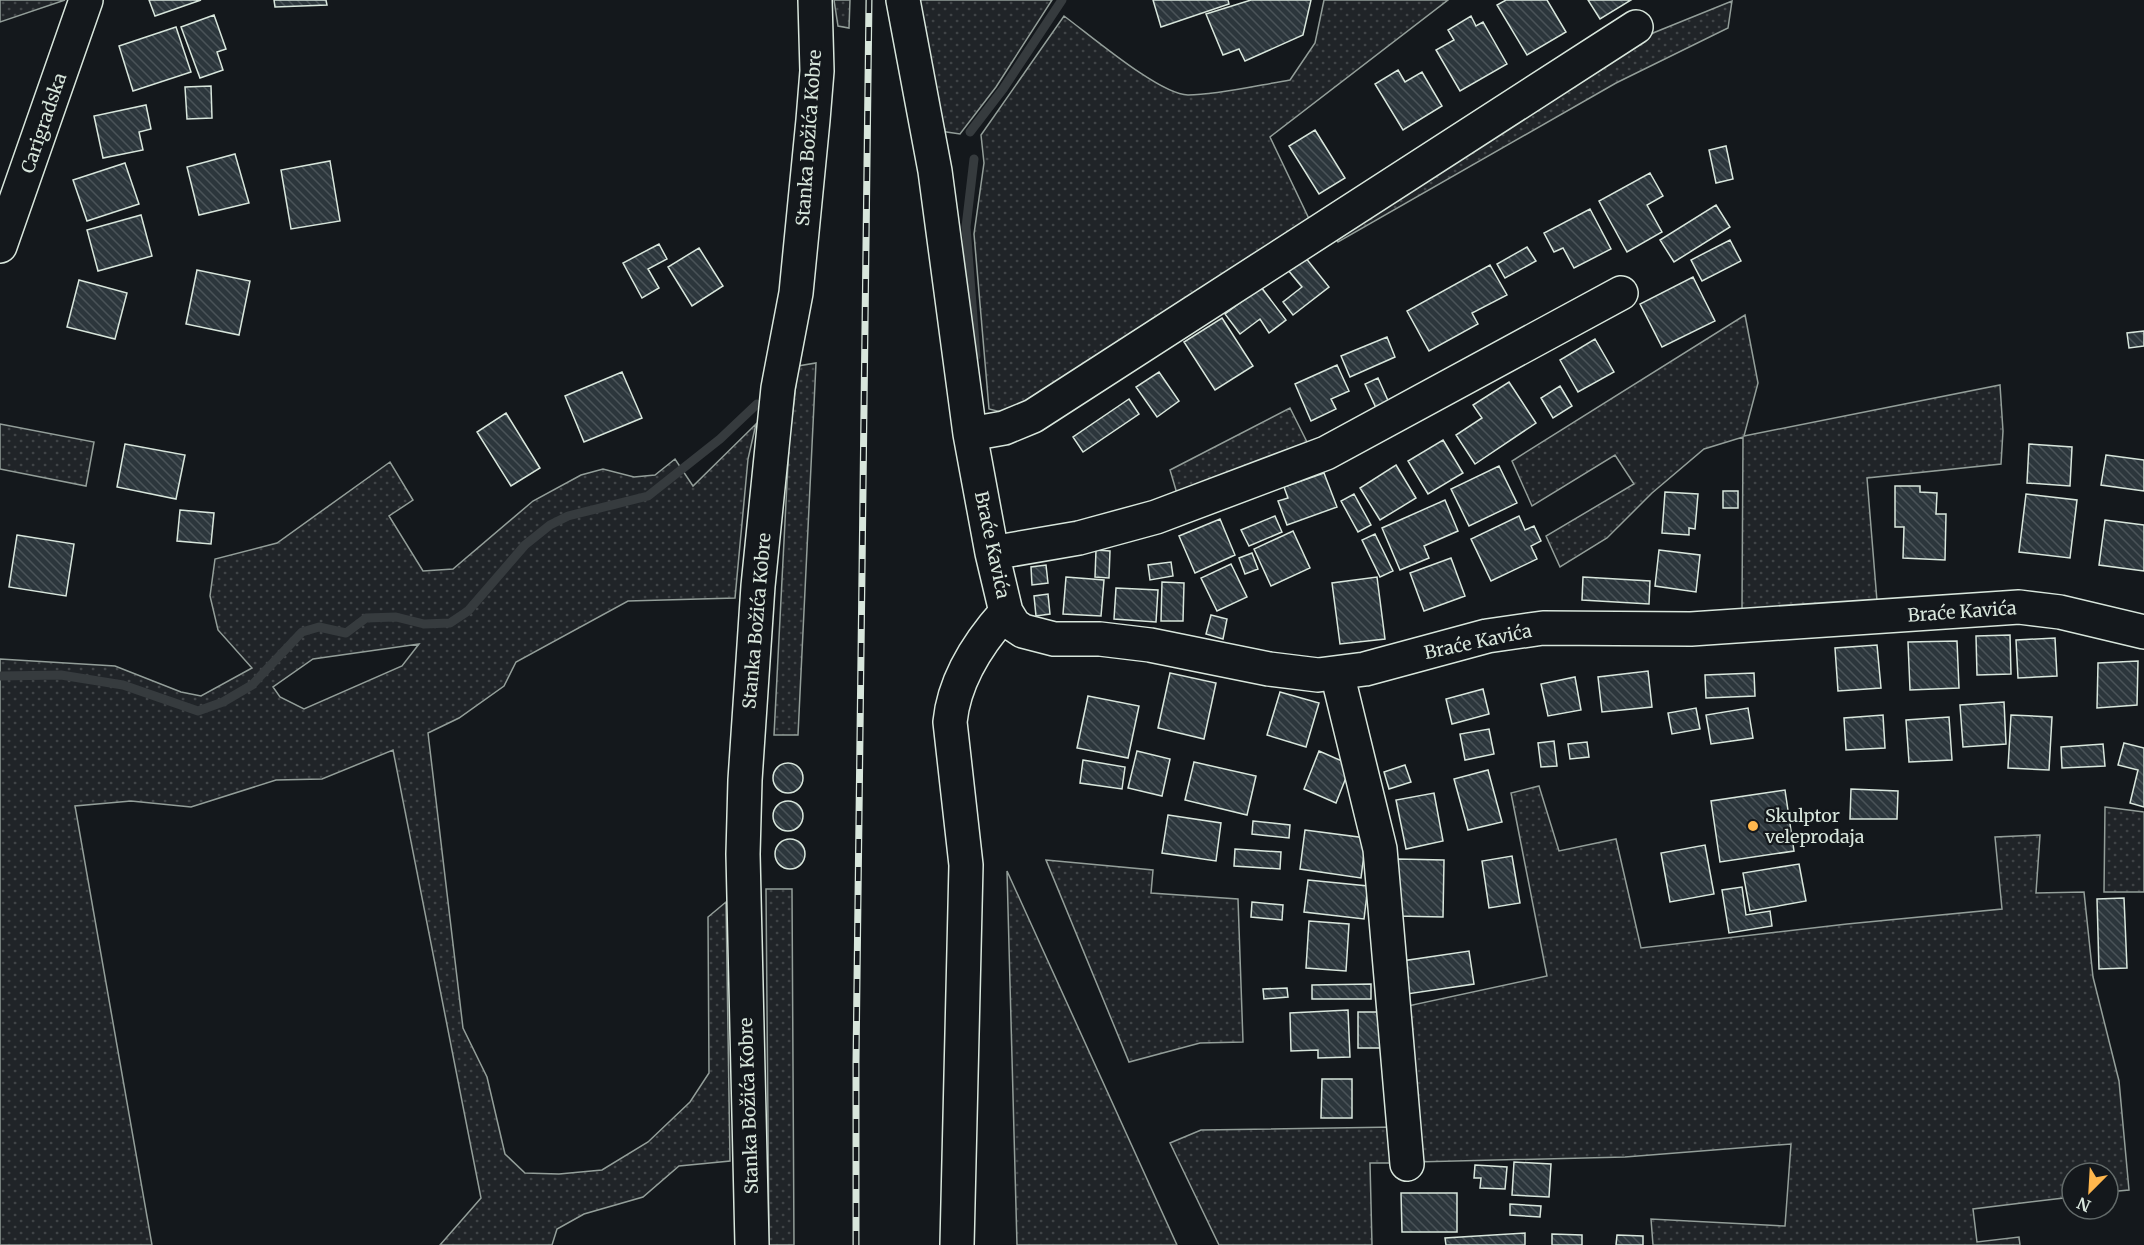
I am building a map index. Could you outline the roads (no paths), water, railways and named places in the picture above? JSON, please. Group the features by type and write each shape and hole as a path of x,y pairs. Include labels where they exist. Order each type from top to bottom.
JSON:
{"street":[{"name":"Carigradska","path":"0,246 86,0"},
{"name":"Stanka Božića Kobre","path":"752,1245 743,854 745,780 758,586 778,388 796,293 813,120 817,71 815,0"},
{"name":"Braće Kavića","path":"903,0 935,171 970,434 992,553 1006,612 1014,625 1032,635 1150,645 1297,674 1337,673 1365,669 1487,636 1543,628 1691,629 2019,607 2060,612 2144,632"},
{"path":"970,434 1004,428 1033,416 1636,27"},
{"path":"992,553 1079,538 1156,517 1326,453 1621,293"},
{"path":"957,1245 966,865 950,722 951,707 963,678 987,633 1006,612"},
{"path":"1337,673 1380,849 1407,1164"}],"waterway":[{"path":"970,132 1003,89 1062,0"},
{"path":"974,159 966,227 976,356"},
{"path":"0,676 61,675 123,685 198,711 223,702 252,685 302,632 319,627 346,633 366,618 396,617 424,624 450,623 468,611 525,545 550,525 568,516 648,496 720,439 757,404"}],"railway":[{"path":"856,1245 856,1062 869,0"}],"place":[{"name":"Skulptor veleprodaja","path":"1753,826"}]}
